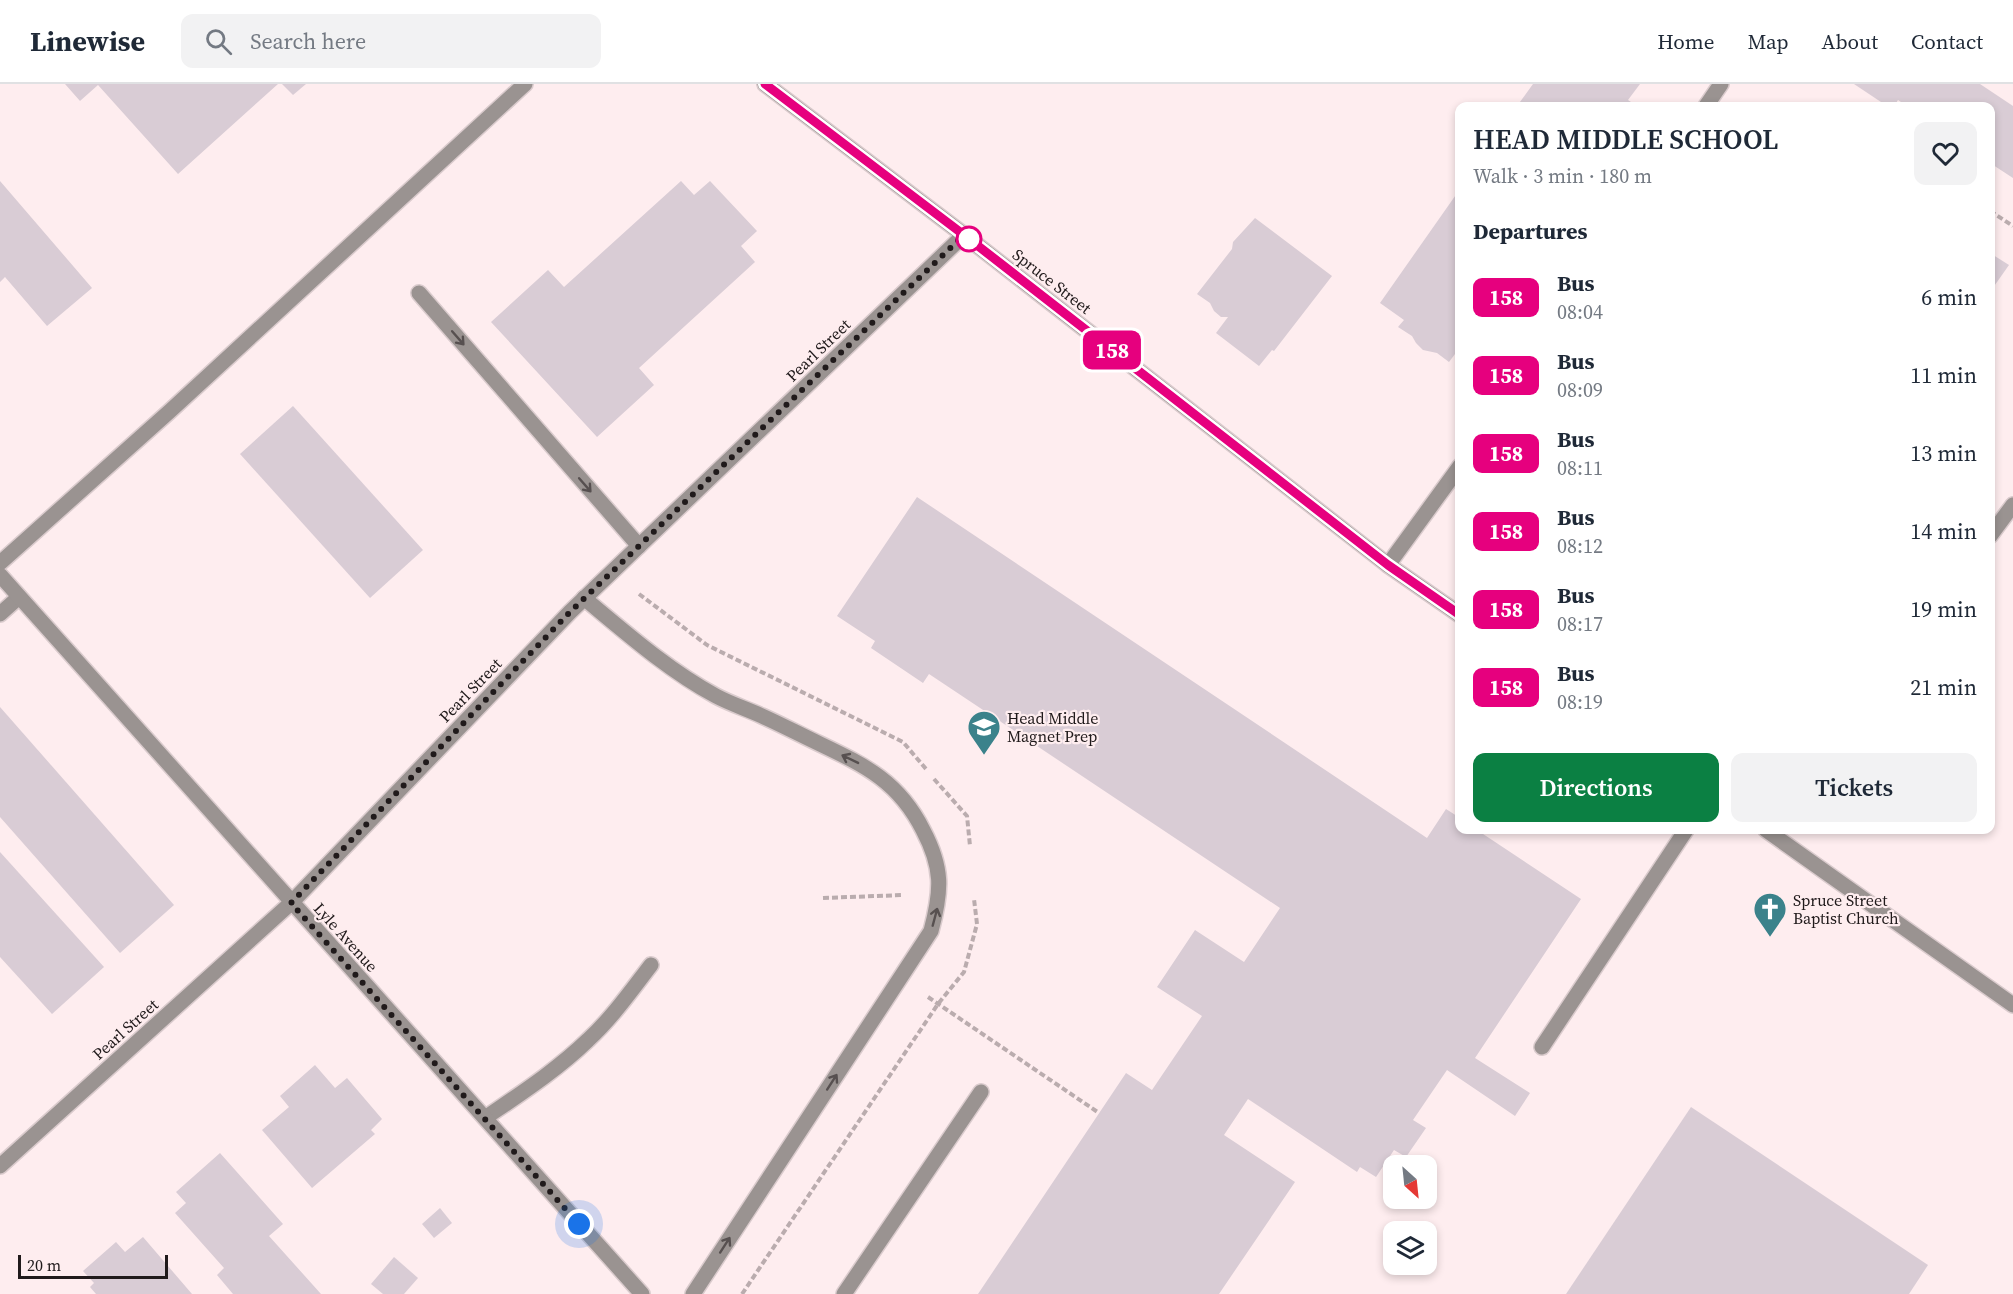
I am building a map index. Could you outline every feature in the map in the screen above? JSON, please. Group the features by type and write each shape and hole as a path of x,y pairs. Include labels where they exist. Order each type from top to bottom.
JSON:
{"street":[{"path":"0,563 170,411 525,84"},
{"name":"Spruce Street","path":"765,84 964,235 1388,565 1455,612"},
{"path":"1709,102 1721,84"},
{"name":"Pearl Street","path":"0,1166 291,903 584,598 964,235"},
{"path":"419,293 639,546"},
{"path":"1388,565 1455,473"},
{"path":"1995,530 2013,505"},
{"name":"Lyle Avenue","path":"0,575 642,1294"},
{"path":"0,614 19,597"},
{"path":"584,598 649,652 718,698 764,717 866,766 896,791 918,819 932,848 940,877 939,904 931,931 693,1294"},
{"path":"1542,1047 1683,834"},
{"path":"1783,835 2013,1005"},
{"path":"484,1119 551,1071 588,1041 616,1011 651,965"},
{"path":"844,1294 981,1092"}],"path":[{"path":"1995,214 2013,226"},
{"path":"639,594 707,645 903,742 967,816 970,848"},
{"path":"742,1294 938,1004 964,972 977,924 974,891"},
{"path":"823,898 939,894"},
{"path":"901,978 1099,1113"}],"building":[{"path":"65,84 278,84 178,174 98,85 80,101"},
{"path":"282,84 306,84 293,95"},
{"path":"1533,84 1640,84 1628,100 1631,102 1520,102"},
{"path":"1854,84 1980,84 2013,106 2013,178 1995,166 1995,102 1901,102 1898,100 1897,102 1881,102"},
{"path":"0,181 92,288 47,326 5,277 0,282"},
{"path":"681,181 694,195 710,181 757,231 741,246 755,262 639,368 654,385 597,437 491,322 548,270 564,287"},
{"path":"1455,196 1455,354 1449,362 1437,353 1423,350 1412,336 1398,327 1404,320 1380,303"},
{"path":"1255,218 1332,276 1274,351 1272,350 1259,366 1216,333 1228,317 1221,317 1210,303 1197,294 1232,249 1233,242"},
{"path":"1995,256 2009,265 1995,285"},
{"path":"293,406 423,550 370,598 240,454"},
{"path":"917,497 1427,838 1446,809 1455,815 1455,834 1483,834 1581,899 1475,1058 1530,1093 1515,1116 1447,1070 1413,1120 1426,1128 1407,1155 1394,1150 1391,1155 1383,1155 1383,1166 1376,1177 1360,1167 1357,1172 1248,1099 1224,1135 1295,1182 1219,1294 978,1294 1126,1073 1152,1090 1202,1016 1157,987 1195,930 1244,962 1280,908 929,674 923,683 871,648 875,641 837,616"},
{"path":"0,707 174,905 120,953 0,817"},
{"path":"0,852 104,967 52,1014 0,957"},
{"path":"315,1065 335,1088 347,1078 382,1119 371,1130 375,1134 312,1188 262,1130 289,1107 280,1096"},
{"path":"1691,1107 1928,1265 1909,1294 1566,1294"},
{"path":"220,1153 283,1224 269,1236 321,1294 233,1294 217,1275 224,1268 175,1213 186,1203 176,1192"},
{"path":"440,1208 452,1223 434,1238 422,1224"},
{"path":"143,1237 192,1294 96,1294 90,1287 94,1283 83,1271 116,1242 125,1252"},
{"path":"394,1257 418,1278 404,1294 383,1294 371,1284"}],"bus line":[{"name":"158","path":"765,84 964,235 1388,565 1455,612"}],"place":[{"name":"Head Middle Magnet Prep","path":"984,756"},
{"name":"Spruce Street Baptist Church","path":"1770,938"}],"route":[{"path":"579,1224 291,903 570,612 964,235 969,239"}]}
